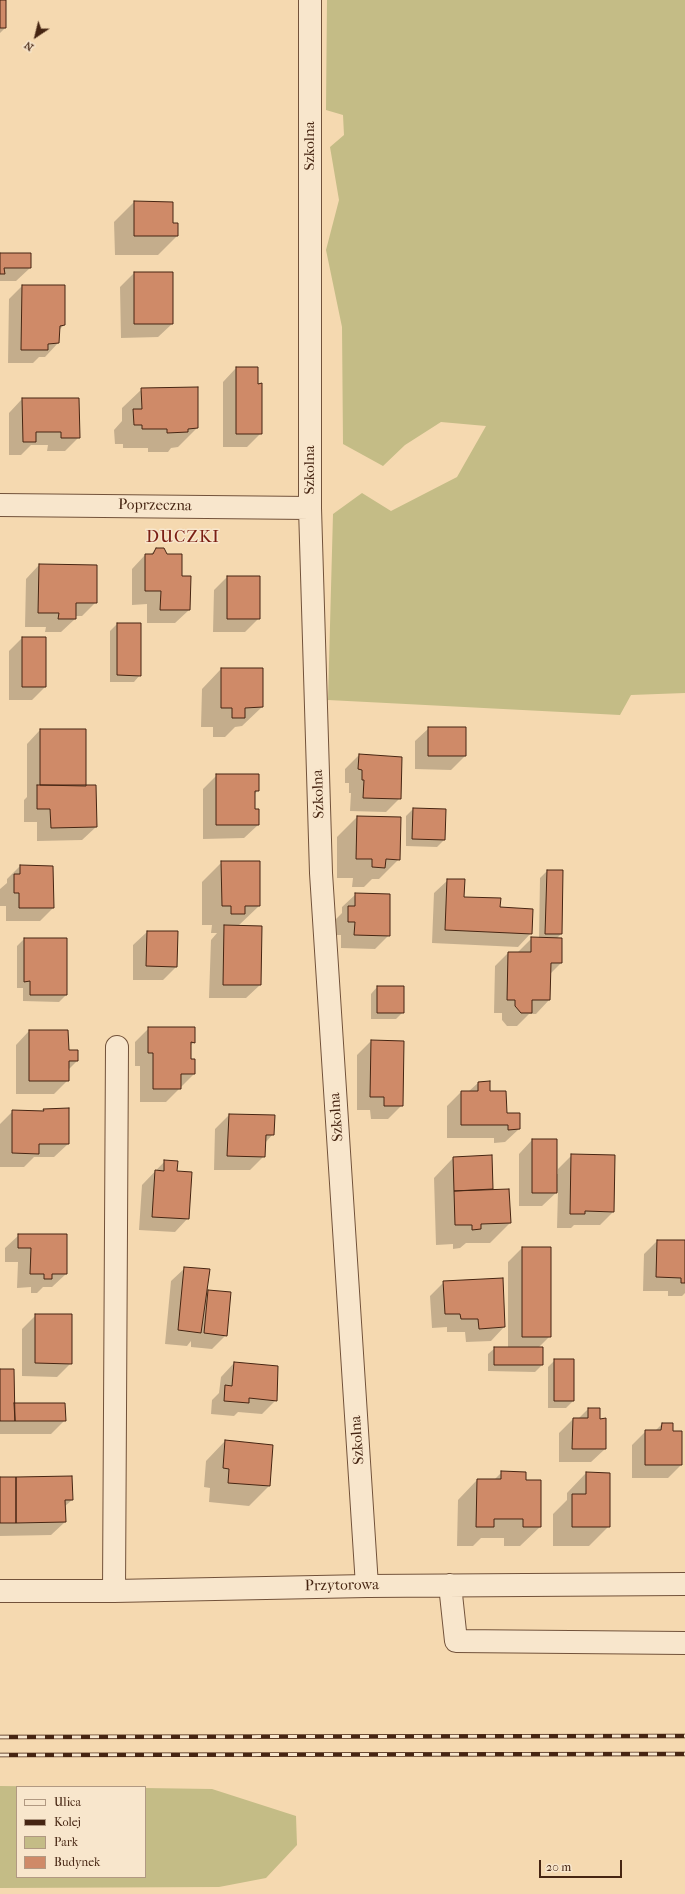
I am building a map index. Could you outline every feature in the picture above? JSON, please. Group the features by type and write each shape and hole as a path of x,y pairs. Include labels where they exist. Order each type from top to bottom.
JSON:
{"street":[{"name":"Szkolna","path":"310,0 310,508 321,873 367,1586"},
{"name":"Poprzeczna","path":"0,504 310,508"},
{"path":"114,1591 117,1047"},
{"name":"Przytorowa","path":"0,1591 114,1591 450,1585 685,1584"},
{"path":"450,1585 456,1642 685,1643"}],"green space":[{"path":"327,0 685,0 685,693 631,695 620,715 328,700 333,514 362,493 391,511 457,477 486,426 441,422 405,445 383,466 343,444 342,327 326,250 339,200 330,147 344,135 343,115 326,110"},
{"path":"0,1786 16,1786 16,1878 146,1878 146,1788 212,1789 296,1816 297,1845 266,1878 219,1887 0,1888"}],"building":[{"path":"0,0 6,0 6,28 0,28"},
{"path":"134,201 173,202 173,223 178,223 178,236 134,236"},
{"path":"0,253 31,253 31,268 4,268 5,274 0,274"},
{"path":"134,272 173,272 173,324 134,324"},
{"path":"22,285 65,285 65,325 60,326 59,343 48,344 48,350 21,350"},
{"path":"236,367 258,367 258,384 262,383 262,434 236,434"},
{"path":"198,387 198,428 188,429 188,432 167,433 167,429 142,429 142,425 134,425 133,409 142,409 141,388"},
{"path":"22,398 79,398 80,438 61,438 61,432 36,432 36,442 23,442"},
{"path":"156,548 164,548 167,554 182,554 182,576 191,576 190,610 160,610 161,591 145,591 145,554 153,554"},
{"path":"39,564 97,565 97,603 76,603 76,619 58,619 59,613 38,613"},
{"path":"227,576 260,576 260,619 227,619"},
{"path":"117,623 141,623 141,676 117,675"},
{"path":"22,637 46,637 46,687 22,687"},
{"path":"221,668 263,668 263,707 245,708 245,718 232,718 232,708 221,708"},
{"path":"428,727 466,727 466,756 428,756"},
{"path":"40,729 86,729 86,786 40,785"},
{"path":"359,754 402,757 401,799 363,798 364,780 362,780 362,770 358,769"},
{"path":"216,774 259,774 259,791 255,791 255,809 259,809 259,825 216,825"},
{"path":"37,785 96,785 97,827 51,828 50,809 37,809"},
{"path":"413,808 446,809 445,840 412,839"},
{"path":"357,816 401,817 400,860 386,859 385,868 372,867 372,859 356,859"},
{"path":"221,861 260,861 260,906 245,906 245,914 231,914 231,906 222,906"},
{"path":"20,865 53,866 54,908 19,908 19,893 14,893 14,874 20,874"},
{"path":"547,870 563,870 562,934 545,934"},
{"path":"447,879 465,879 464,897 501,898 500,907 533,909 532,934 445,930"},
{"path":"355,893 390,894 390,936 354,935 355,922 348,922 348,906 355,906"},
{"path":"224,925 262,926 261,985 223,985"},
{"path":"147,931 178,931 177,967 146,966"},
{"path":"531,937 562,938 562,963 551,963 550,1000 532,1000 532,1013 521,1013 515,1006 515,1000 507,1000 508,952 531,952"},
{"path":"24,938 67,938 67,995 30,995 30,981 24,982"},
{"path":"377,986 404,986 404,1013 377,1013"},
{"path":"148,1027 195,1027 195,1043 191,1042 191,1059 195,1059 195,1074 181,1074 181,1089 153,1089 153,1053 148,1053"},
{"path":"29,1030 68,1030 69,1050 78,1050 78,1061 69,1061 69,1081 29,1081"},
{"path":"371,1040 404,1041 403,1106 384,1106 384,1097 370,1097"},
{"path":"490,1081 490,1091 506,1091 507,1113 520,1113 520,1129 508,1130 508,1125 461,1125 461,1091 478,1091 478,1082"},
{"path":"69,1108 69,1144 39,1144 39,1154 12,1153 12,1110 44,1111 43,1109"},
{"path":"229,1114 275,1115 274,1135 266,1135 265,1157 227,1156"},
{"path":"532,1139 557,1139 557,1193 532,1193"},
{"path":"571,1154 615,1155 614,1212 585,1211 585,1214 570,1214"},
{"path":"492,1155 493,1189 454,1191 453,1157"},
{"path":"164,1160 178,1161 177,1171 192,1172 189,1219 152,1217 155,1170 164,1171"},
{"path":"509,1189 511,1223 481,1224 481,1229 472,1230 472,1225 455,1225 454,1191"},
{"path":"18,1234 67,1234 67,1274 52,1274 52,1279 44,1279 44,1274 30,1274 31,1248 18,1248"},
{"path":"657,1240 685,1240 685,1283 681,1283 681,1278 656,1277"},
{"path":"522,1247 551,1247 551,1337 522,1337"},
{"path":"184,1267 210,1269 201,1333 178,1330"},
{"path":"503,1278 505,1327 479,1329 478,1319 461,1319 460,1314 445,1314 443,1281"},
{"path":"208,1290 231,1292 227,1336 204,1333"},
{"path":"35,1314 72,1314 72,1364 35,1363"},
{"path":"494,1347 543,1347 543,1365 494,1365"},
{"path":"554,1359 574,1359 574,1401 554,1401"},
{"path":"234,1362 278,1366 277,1401 249,1398 249,1403 224,1401 225,1385 232,1386"},
{"path":"0,1369 14,1369 15,1421 0,1421"},
{"path":"14,1403 65,1403 66,1421 15,1421"},
{"path":"588,1408 600,1408 600,1419 606,1418 606,1449 572,1449 573,1418 588,1418"},
{"path":"662,1423 673,1423 673,1431 682,1431 682,1465 645,1465 645,1430 661,1430"},
{"path":"225,1440 273,1445 270,1486 228,1483 229,1469 223,1468"},
{"path":"501,1471 526,1472 526,1480 541,1480 541,1527 523,1527 523,1519 494,1519 494,1527 476,1527 477,1479 501,1479"},
{"path":"586,1472 610,1473 610,1527 572,1527 572,1494 586,1494"},
{"path":"72,1476 73,1500 65,1500 66,1522 16,1523 16,1477"},
{"path":"0,1477 16,1477 16,1523 0,1523"}],"railway":[{"path":"0,1737 685,1736"},
{"path":"0,1755 685,1754"}],"district":[{"name":"DUCZKI","path":"183,538"}]}
